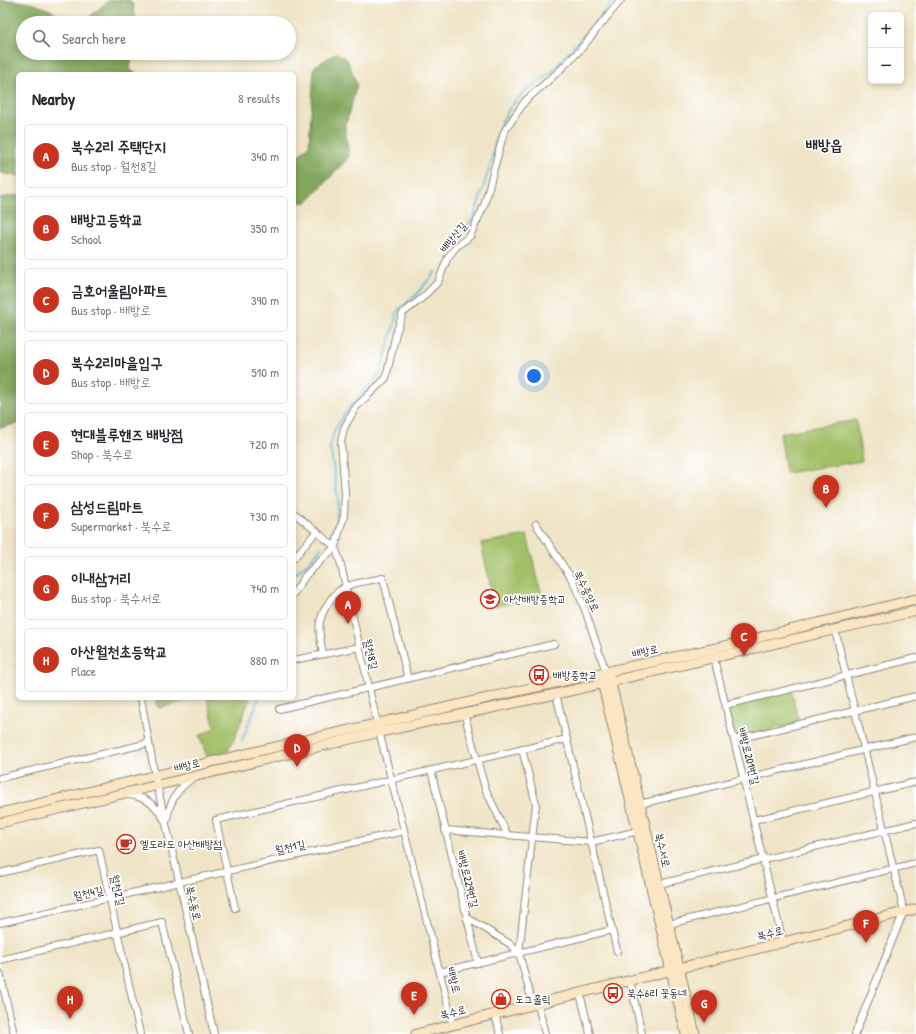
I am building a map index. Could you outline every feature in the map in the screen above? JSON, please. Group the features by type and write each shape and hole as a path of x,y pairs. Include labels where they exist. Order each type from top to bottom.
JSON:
{"street":[{"name":"배방산길","path":"335,547 344,516 345,493 341,442 344,428 356,407 386,378 396,333 403,313 421,299 438,282 448,257 457,246 470,236 484,206 504,132 525,101 580,50 621,0"},
{"path":"296,515 335,547 306,575 296,590"},
{"name":"북수중앙로","path":"536,524 573,581 584,606 605,676"},
{"path":"296,556 317,531"},
{"name":"월천8길","path":"335,547 346,586 378,727"},
{"path":"323,654 318,634 319,621 323,610 333,596 346,586 383,578 408,679"},
{"name":"배방로","path":"0,814 156,780 378,727 605,676 916,599"},
{"name":"배방로","path":"0,823 114,795 156,780 198,775 378,727 464,713 556,694 605,676 714,658 916,611"},
{"path":"835,630 904,912 855,1034"},
{"path":"279,709 554,644"},
{"path":"296,660 360,647"},
{"name":"배방로201번길","path":"714,658 783,942"},
{"path":"726,704 916,658"},
{"name":"북수서로","path":"605,676 640,804 669,924 686,1034"},
{"name":"북수서로","path":"605,676 638,831 695,1034"},
{"path":"556,694 617,951"},
{"path":"734,740 916,696"},
{"name":"북수동로","path":"141,700 156,780 214,1034"},
{"path":"292,700 293,705"},
{"path":"464,713 485,788 507,834"},
{"name":"배방로","path":"378,727 453,1025"},
{"path":"640,804 916,737"},
{"path":"235,908 216,820 567,739"},
{"path":"0,778 149,743"},
{"path":"522,749 536,804 519,953 545,1034"},
{"name":"배방로229번길","path":"431,770 466,917 510,944 519,953"},
{"path":"167,825 168,813 178,791 187,782 198,775"},
{"path":"754,820 916,782"},
{"path":"114,795 129,795 152,803 160,812 167,825"},
{"path":"659,884 916,823"},
{"path":"445,830 591,842 638,831"},
{"name":"월천1길","path":"180,882 404,831"},
{"name":"월천2길","path":"0,873 99,850 140,1034"},
{"path":"669,924 916,863"},
{"name":"월천4길","path":"0,923 180,882"},
{"name":"북수로","path":"416,1034 916,909"},
{"path":"466,917 478,963"},
{"path":"0,960 162,922 189,1034"},
{"path":"440,972 612,930"},
{"path":"0,973 14,1034"},
{"path":"630,981 642,1034"},
{"path":"580,993 590,1034"},
{"path":"495,1014 500,1034"}],"green space":[{"path":"0,0 19,1 37,5 60,16 16,16 16,60 132,60 130,69 134,72 16,72 16,176 0,173"},
{"path":"109,0 130,0 133,4 135,16 90,16"},
{"path":"336,53 347,59 357,85 345,127 349,157 307,202 296,203 296,157 309,146 314,67"},
{"path":"16,195 16,424 0,428 0,198"},
{"path":"856,420 862,461 786,473 780,433"},
{"path":"527,535 542,596 495,606 481,543"},
{"path":"791,689 799,723 733,739 724,705"},
{"path":"157,700 189,700 159,708"},
{"path":"208,700 249,700 228,751 207,756 199,736 215,728"}],"waterway":[{"path":"461,235 474,217 492,160 497,135 502,121 511,106 525,91 549,75 615,0"},
{"path":"330,534 336,523 338,499 330,446 335,429 350,406 380,374 398,310 415,296 436,271"},
{"path":"296,573 310,561 321,548"},
{"path":"242,741 258,700"}],"place":[{"name":"배방고등학교","path":"826,508"},
{"name":"아산배방중학교","path":"490,599"},
{"name":"북수2리 주택단지","path":"348,624"},
{"name":"금호어울림아파트","path":"744,656"},
{"name":"배방중학교","path":"539,675"},
{"name":"북수2리마을입구","path":"297,767"},
{"name":"엘도라도 아산배방점","path":"126,844"},
{"name":"삼성드림마트","path":"866,943"},
{"name":"북수6리 꽃동네","path":"613,993"},
{"name":"도그홀릭","path":"501,999"},
{"name":"현대블루핸즈 배방점","path":"414,1015"},
{"name":"아산월천초등학교","path":"70,1019"},
{"name":"이내삼거리","path":"704,1023"}],"district":[{"name":"배방읍","path":"824,144"}]}
